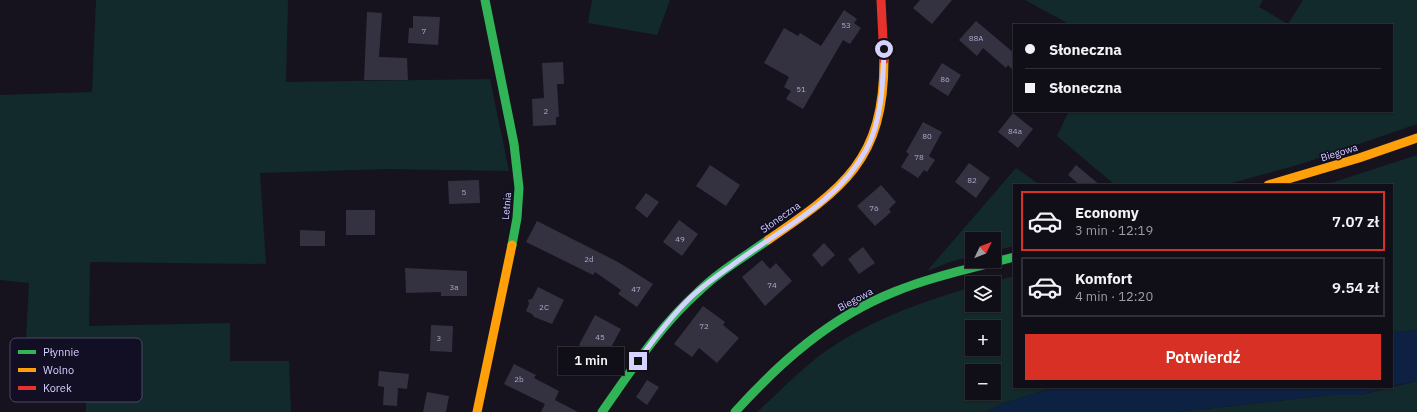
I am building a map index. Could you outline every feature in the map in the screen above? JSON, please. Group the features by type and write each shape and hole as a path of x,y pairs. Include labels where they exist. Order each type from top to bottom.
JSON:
{"street":[{"name":"Letnia","path":"477,412 509,266 517,218 519,188 514,144 492,38 486,0"},
{"name":"Słoneczna","path":"602,412 648,348 689,299 732,265 824,200 855,169 867,149 877,119 884,77 884,35 881,0"},
{"name":"Biegowa","path":"1271,184 1359,158 1417,138"},
{"name":"Biegowa","path":"735,412 773,371 817,335 849,314 880,298 910,287 1013,257"}],"green space":[{"path":"96,0 288,0 286,82 490,79 509,171 386,169 260,173 266,264 90,262 89,326 230,323 230,361 289,361 291,412 86,412 86,402 142,402 142,338 26,338 29,283 0,280 0,95 92,92"},
{"path":"592,0 670,0 657,35 588,23"},
{"path":"1025,0 1263,0 1259,7 1288,24 1069,24"},
{"path":"1303,0 1417,0 1417,124 1301,164 1228,184 1114,184 1057,136 1069,112 1393,112 1393,24 1288,24"},
{"path":"1417,155 1417,330 1398,332 1393,330 1393,184 1328,184"},
{"path":"1016,168 1039,184 1013,184 1013,246 1001,249 1001,232 965,232 965,258 927,271"},
{"path":"1013,276 1013,388 1052,388 999,405 985,412 757,412 816,358 838,343 870,325 903,310 965,289 965,312 1001,312 1001,280"},
{"path":"1417,381 1417,412 1178,412 1331,395 1360,395"}],"water":[{"path":"1393,330 1398,332 1417,330 1417,381 1393,386"},
{"path":"1052,388 1385,388 1360,395 1331,395 1178,412 985,412 999,405"}],"building":[{"path":"920,0 952,0 932,24 913,8"},
{"path":"844,10 857,19 854,23 861,28 850,44 843,40 803,109 786,99 791,91 784,87 789,77 764,63 784,28 798,36 800,33 821,46"},
{"path":"367,12 382,13 379,57 407,58 408,80 364,80"},
{"path":"413,16 440,17 438,45 408,43 409,28 413,28"},
{"path":"976,21 1013,52 1013,70 1008,65 1006,68 983,48 977,56 959,40"},
{"path":"563,62 564,84 557,84 559,117 556,117 556,125 533,126 532,99 544,98 542,63"},
{"path":"942,63 961,75 948,96 929,84"},
{"path":"1013,113 1033,129 1018,148 998,132"},
{"path":"923,122 942,132 929,156 935,160 927,172 924,170 918,178 901,167 909,154 906,152"},
{"path":"969,163 990,178 976,198 955,182"},
{"path":"710,165 740,185 726,206 696,186"},
{"path":"1076,165 1099,184 1079,184 1068,175"},
{"path":"479,180 480,203 449,204 448,181"},
{"path":"881,185 896,202 889,209 891,212 875,226 857,206"},
{"path":"646,193 659,202 647,218 635,208"},
{"path":"346,210 375,210 375,235 346,235"},
{"path":"679,220 698,234 682,256 663,242"},
{"path":"537,221 618,262 653,284 637,307 618,294 621,290 595,272 593,275 526,242"},
{"path":"300,230 325,231 325,246 300,246"},
{"path":"824,243 835,255 822,267 812,255"},
{"path":"863,247 875,263 859,274 848,259"},
{"path":"762,260 770,269 776,263 792,281 765,306 742,277"},
{"path":"405,268 467,271 467,296 441,296 441,292 406,293"},
{"path":"538,287 564,300 552,324 534,317 526,311 529,304 528,300 532,299"},
{"path":"703,306 725,322 723,325 739,338 717,363 699,348 692,357 674,344"},
{"path":"595,315 621,329 609,351 605,349 601,356 579,345"},
{"path":"431,325 453,326 452,352 430,351"},
{"path":"514,364 536,375 534,378 559,391 555,400 578,412 541,412 545,404 504,384"},
{"path":"379,371 409,374 407,389 398,388 397,406 383,405 384,387 378,386"},
{"path":"647,380 659,387 647,405 636,397"},
{"path":"427,392 449,396 446,412 423,412"}],"traffic: fast":[{"path":"485,0 514,144 519,188 517,218 512,245"},
{"path":"602,412 646,350 683,306 714,278 768,240"},
{"path":"735,412 788,359 828,328 849,314 871,302 909,286 1013,257"}],"traffic: slow":[{"path":"768,240 818,204 838,187 854,168 867,147 877,123 882,94 884,60"},
{"path":"1271,184 1359,158 1417,138"},
{"path":"477,412 512,245"}],"traffic: jam":[{"path":"881,0 884,60"}],"route":[{"path":"638,361 689,299 732,265 824,200 855,169 867,149 877,119 884,77 884,49"}]}
